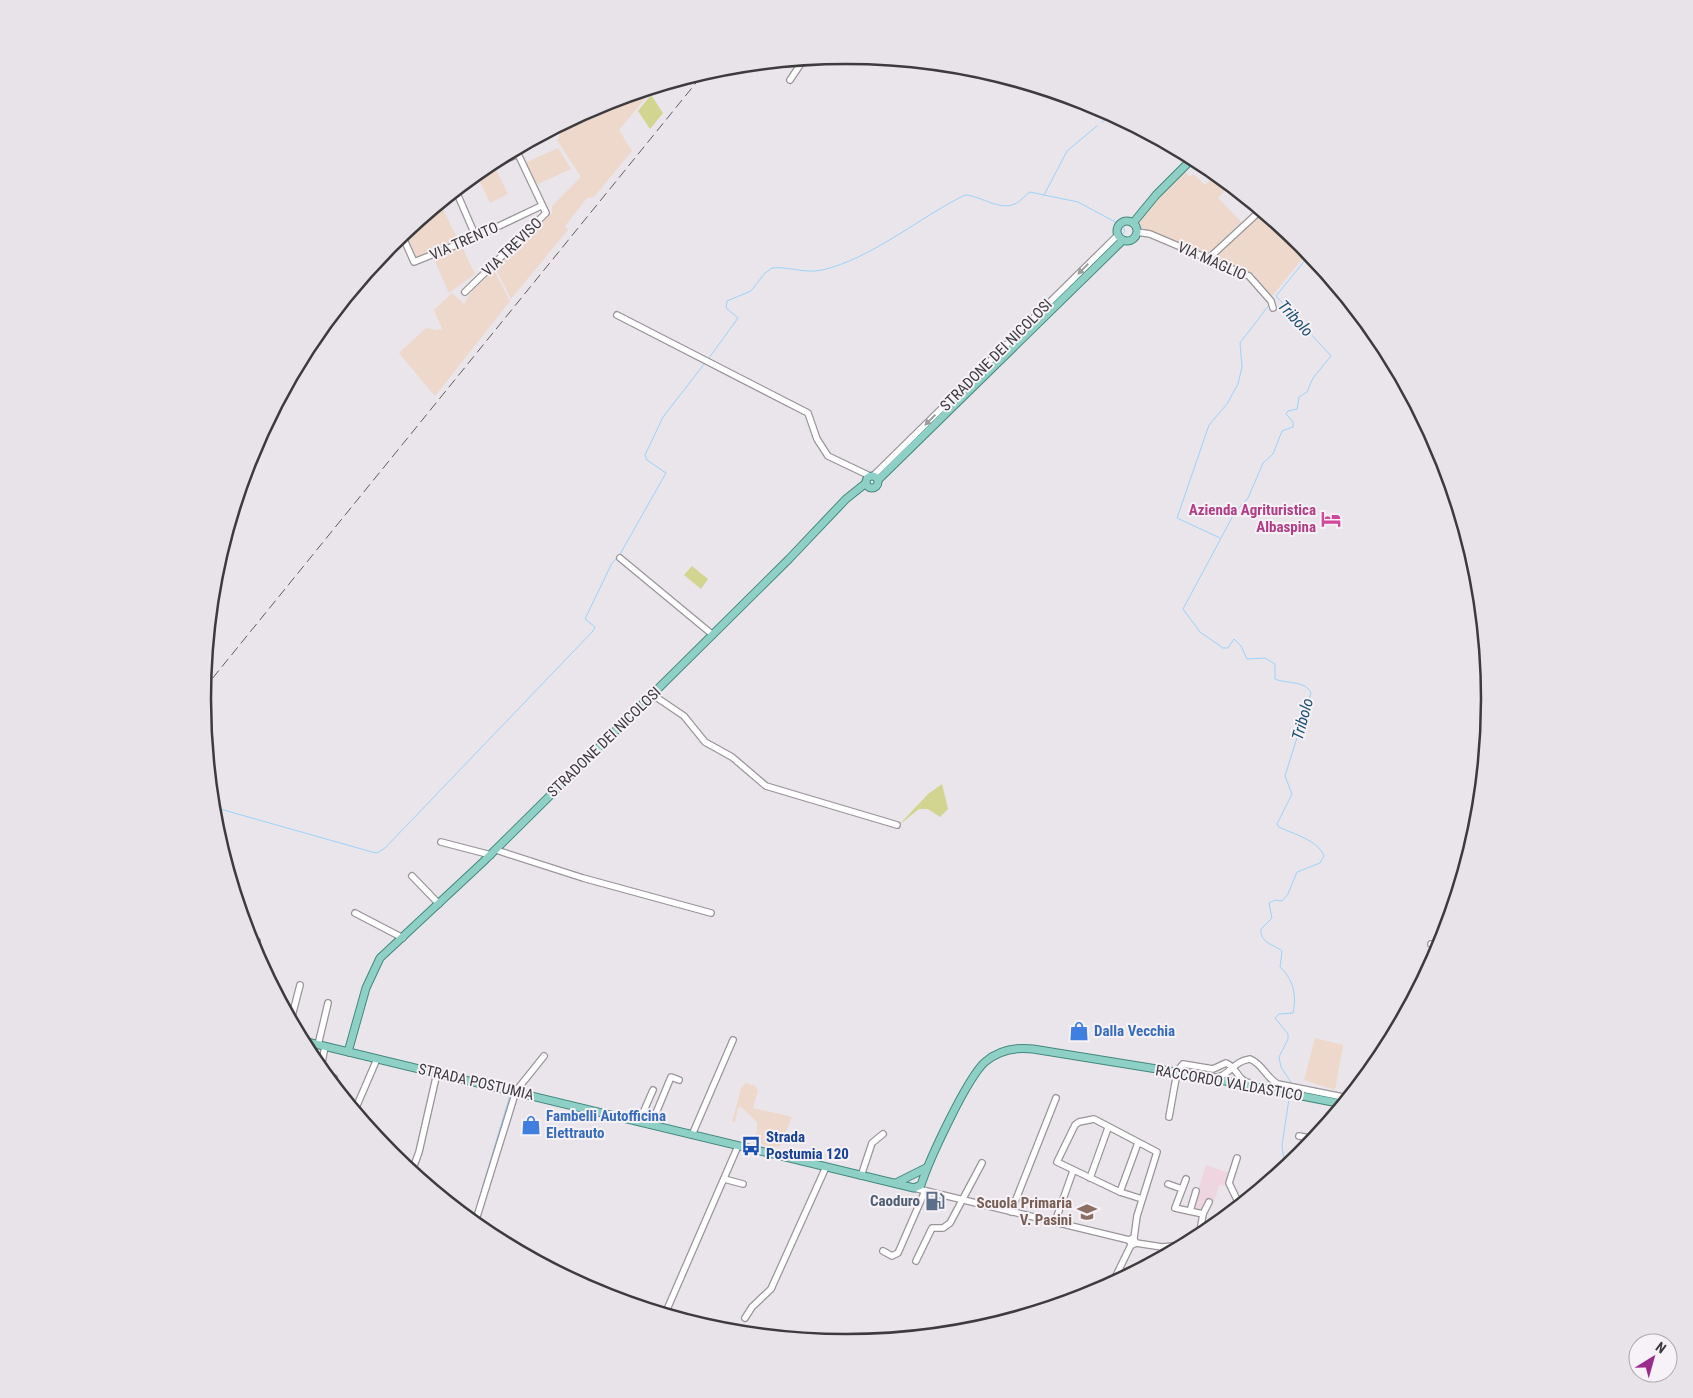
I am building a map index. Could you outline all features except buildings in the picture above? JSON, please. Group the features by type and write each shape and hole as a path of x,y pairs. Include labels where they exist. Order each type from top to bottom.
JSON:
{"main road":[{"path":"1137,232 1133,223 1156,195 1187,164"},
{"name":"STRADONE DEI NICOLOSI","path":"1121,238 1118,228 1121,222 1133,223"},
{"name":"STRADONE DEI NICOLOSI","path":"1121,238 1132,240 1137,232"},
{"name":"STRADONE DEI NICOLOSI","path":"348,1052 366,988 375,966 387,951 439,904 653,695 846,498 874,477 1121,238"},
{"name":"STRADONE DEI NICOLOSI","path":"866,483 868,487 874,488 878,484 874,477"},
{"name":"STRADA POSTUMIA","path":"312,1043 913,1187"},
{"name":"RACCORDO VALDASTICO","path":"922,1182 927,1166 975,1074 985,1062 999,1053 1012,1049 1028,1048 1232,1082 1336,1103"},
{"name":"RACCORDO VALDASTICO","path":"1180,1074 1318,1099"},
{"name":"RACCORDO VALDASTICO","path":"912,1175 927,1166"},
{"path":"912,1175 922,1182 913,1187 908,1182 912,1175"},
{"path":"895,1183 912,1175"}],"street":[{"path":"790,80 800,66"},
{"name":"VIA TREVISO","path":"465,292 546,213 541,206 519,155"},
{"path":"458,196 476,237"},
{"name":"VIA TRENTO","path":"405,242 414,262 476,237 541,206"},
{"path":"1209,258 1257,214"},
{"name":"VIA MAGLIO","path":"1137,232 1150,234 1202,258 1209,258 1251,278 1271,301 1273,308"},
{"path":"617,315 808,413 817,439 828,456 874,477"},
{"path":"620,558 713,635"},
{"path":"653,695 684,716 706,742 732,757 766,786 897,826"},
{"path":"440,842 493,852 711,913"},
{"path":"412,876 439,904"},
{"path":"355,913 403,938"},
{"path":"293,1012 300,986"},
{"path":"321,1057 328,1003"},
{"path":"692,1135 732,1040"},
{"path":"477,1215 516,1092 544,1056"},
{"path":"357,1103 376,1059"},
{"path":"1180,1074 1218,1077 1248,1059 1256,1062 1270,1079 1278,1084 1341,1097"},
{"path":"1232,1082 1242,1061"},
{"path":"1169,1117 1183,1064 1213,1069 1225,1063 1246,1082 1291,1093"},
{"path":"1230,1069 1232,1082"},
{"path":"414,1164 437,1073"},
{"path":"651,1125 670,1077 679,1080"},
{"path":"1232,1082 1271,1092"},
{"path":"638,1122 653,1090"},
{"path":"1012,1212 1056,1098"},
{"path":"1117,1274 1132,1241 1142,1199 1158,1153 1094,1120 1079,1122 1071,1129 1057,1162 1120,1192 1142,1199"},
{"path":"1090,1178 1108,1128"},
{"path":"861,1176 872,1143 883,1134"},
{"path":"1299,1136 1306,1137"},
{"path":"1120,1192 1138,1143"},
{"path":"667,1309 738,1146"},
{"path":"1237,1158 1229,1184 1237,1200"},
{"path":"916,1261 932,1228 943,1228 950,1224 982,1163"},
{"path":"744,1318 771,1288 826,1167"},
{"path":"1056,1222 1073,1171"},
{"path":"724,1179 743,1184"},
{"path":"1186,1179 1175,1208 1202,1214"},
{"path":"883,1251 892,1256 898,1253 927,1191 922,1182"},
{"path":"1168,1184 1182,1189"},
{"name":"STRADA POSTUMIA","path":"913,1187 1132,1241 1168,1247"},
{"path":"1190,1211 1196,1191"},
{"path":"1200,1226 1202,1214 1209,1202"}],"shaded area":[{"path":"648,95 619,130 632,151 594,197 587,198 565,226 568,230 511,299 495,268 552,213 552,206 581,177 557,140 560,135 559,133 566,129 603,112"},
{"path":"558,148 571,169 534,186 525,163"},
{"path":"496,170 508,194 490,203 480,181"},
{"path":"1184,170 1190,177 1193,174 1205,185 1211,179 1226,190 1218,198 1241,222 1207,255 1136,225 1144,211"},
{"path":"443,209 458,240 416,259 407,240"},
{"path":"1258,215 1303,258 1272,296 1254,279 1256,275 1214,257"},
{"path":"461,245 475,274 449,293 434,259"},
{"path":"494,270 510,301 435,396 399,353 426,328 442,329 434,310 452,293 464,304 472,291"},
{"path":"1315,1038 1343,1045 1335,1090 1304,1080"},
{"path":"746,1083 755,1086 758,1090 752,1111 753,1108 792,1117 780,1146 773,1147 752,1142 757,1130 757,1122 741,1107 738,1107 735,1122 732,1122 741,1088"},
{"path":"1206,1165 1229,1173 1227,1186 1219,1185 1214,1202 1207,1200 1203,1211 1193,1208"}],"green space":[{"path":"651,95 663,113 650,129 638,111"},
{"path":"692,566 708,579 701,589 684,575"},
{"path":"942,784 948,809 940,817 928,809 919,809 899,825 928,794"}],"waterway":[{"path":"1102,122 1106,119"},
{"path":"1097,126 1067,151 1044,195 1078,202 1119,224"},
{"path":"709,358 738,318 726,308 727,301 751,291 765,273 772,268 816,271 840,265 877,247 965,195 1004,206 1017,203 1030,192 1044,195"},
{"path":"1121,236 1125,231 1123,227"},
{"name":"Tribolo","path":"1292,1084 1281,1067 1279,1057 1288,1039 1288,1034 1275,1018 1279,1014 1293,1013 1293,988 1288,977 1280,967 1282,951 1265,940 1261,934 1261,929 1272,918 1269,903 1275,900 1282,901 1288,894 1297,872 1320,863 1324,856 1321,850 1311,842 1279,827 1277,824 1292,794 1285,776 1311,693 1300,684 1275,679 1275,664 1265,658 1247,659 1241,646 1234,639 1228,648 1223,648 1200,632 1183,609 1235,512 1248,498 1263,463 1273,454 1282,431 1293,427 1293,422 1286,414 1288,411 1297,409 1299,397 1307,392 1313,378 1331,356 1276,296 1305,260"},
{"path":"1220,538 1177,518 1209,425 1227,404 1238,384 1242,367 1240,343 1269,305"},
{"path":"221,809 372,852 377,853 385,848 593,631 595,627 585,619 612,563 619,556 666,473 647,460 645,455 663,417 705,363"},
{"path":"857,486 863,480"},
{"path":"441,1071 485,1081"},
{"path":"478,1202 510,1095"},
{"name":"Tribolo","path":"1284,1159 1282,1145 1289,1099"}],"railway":[{"path":"212,679 697,82"}],"place":[{"name":"Azienda Agrituristica Albaspina","path":"1331,519"},
{"name":"Dalla Vecchia","path":"1079,1031"},
{"name":"Fambelli Autofficina Elettrauto","path":"531,1125"},
{"name":"Strada Postumia 120","path":"751,1146"},
{"name":"Caoduro","path":"935,1201"},
{"name":"Scuola Primaria V. Pasini","path":"1087,1212"}]}
